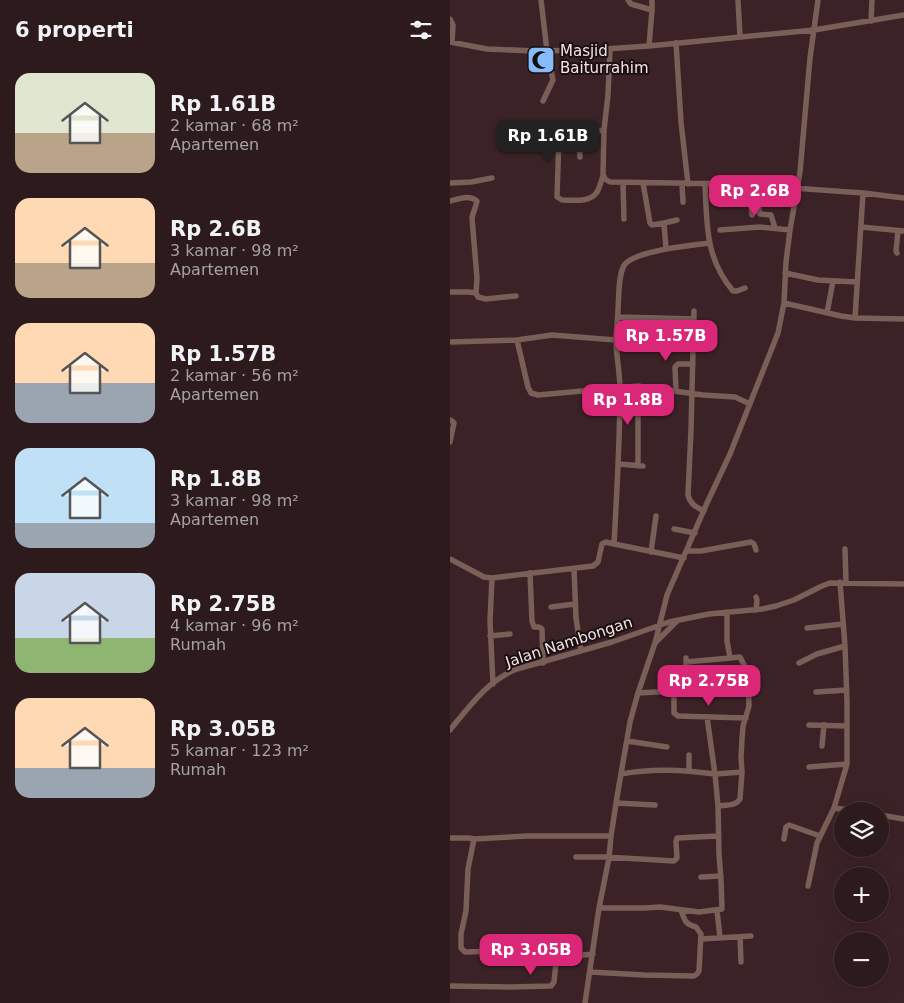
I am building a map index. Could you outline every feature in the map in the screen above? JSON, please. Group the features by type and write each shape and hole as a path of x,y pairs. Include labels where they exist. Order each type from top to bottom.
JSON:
{"street":[{"path":"541,0 552,80 542,101"},
{"path":"628,0 631,4 652,10"},
{"path":"649,46 652,0"},
{"path":"738,0 740,37"},
{"path":"585,1003 610,858 616,803 630,722 638,693 655,643 667,595 730,454 748,404 778,333 784,303 790,230 800,172 810,58 818,0"},
{"path":"871,21 872,0"},
{"path":"450,18 453,25 451,42 487,49 547,51 649,46 814,30 904,15"},
{"path":"676,43 685,184 683,202"},
{"path":"559,136 557,197 562,200 584,200 591,198 596,194 603,176 604,130 610,49"},
{"path":"538,139 604,130"},
{"path":"578,133 580,157"},
{"path":"603,176 610,182 622,183 749,185 863,193 904,198"},
{"path":"450,183 492,178"},
{"path":"622,183 624,219"},
{"path":"643,183 650,223 652,225 677,220"},
{"path":"705,184 709,243 715,262 735,292 745,288"},
{"path":"749,185 752,215"},
{"path":"765,186 764,192 758,195 759,212 760,214 771,215 775,228"},
{"path":"855,318 863,193"},
{"path":"450,201 468,197 474,198 477,201 472,218 477,278 476,293"},
{"path":"664,223 666,250"},
{"path":"720,230 754,227 790,230"},
{"path":"861,227 901,231 897,253"},
{"path":"614,544 620,387 616,340 622,269 632,259 641,255 709,243"},
{"path":"785,273 818,280 857,282"},
{"path":"827,313 833,281"},
{"path":"450,292 476,293 478,296 486,299 516,296"},
{"path":"784,303 855,318 904,318"},
{"path":"694,311 688,495 692,504 704,511"},
{"path":"618,317 694,319"},
{"path":"450,342 517,340 552,335 616,340"},
{"path":"517,340 528,387 531,393 538,395 638,386 735,398 741,399 748,404"},
{"path":"676,390 676,366 678,364 693,364"},
{"path":"618,464 641,466 638,386"},
{"path":"450,420 454,423 450,442"},
{"path":"651,552 656,516"},
{"path":"674,529 695,533"},
{"path":"450,559 484,577 492,578 596,565 602,544 606,542 684,558"},
{"path":"687,551 701,551 751,542 756,550"},
{"path":"836,802 847,764 843,624 845,549"},
{"path":"574,568 575,604 581,651"},
{"path":"530,573 532,621 534,627 542,629 543,663"},
{"path":"492,578 490,636 492,684"},
{"name":"Jalan Nambongan","path":"450,730 476,698 492,684 512,671 612,642 677,620 709,614 756,610 787,603 830,583 904,584"},
{"path":"756,597 756,610"},
{"path":"551,607 575,604"},
{"path":"727,612 727,641 730,658"},
{"path":"655,643 677,620"},
{"path":"807,628 843,624"},
{"path":"490,636 510,634"},
{"path":"799,663 817,654 845,646"},
{"path":"686,674 686,660 740,657 748,677 749,709 743,726 741,796 739,801 730,805 718,806"},
{"path":"638,693 748,687"},
{"path":"816,692 846,690"},
{"path":"674,691 674,714 678,716 746,718"},
{"path":"600,908 660,907 699,912 722,909 718,806 707,717"},
{"path":"809,725 847,726"},
{"path":"822,746 824,726"},
{"path":"627,741 667,747"},
{"path":"689,755 689,771"},
{"path":"809,767 847,764"},
{"path":"621,774 656,770 715,774 742,772"},
{"path":"616,803 655,805"},
{"path":"808,886 817,843 834,808"},
{"path":"889,816 904,819"},
{"path":"784,839 786,827 789,826 820,836"},
{"path":"450,838 611,836"},
{"path":"576,857 674,861 677,858 677,838 718,836"},
{"path":"474,839 468,868 466,911 461,934 461,948 465,952 527,950"},
{"path":"701,877 721,876"},
{"path":"590,972 694,976 697,974 699,971 699,929 686,923 681,910"},
{"path":"717,910 720,938"},
{"path":"700,939 752,936"},
{"path":"740,937 740,962"},
{"path":"450,986 552,986 556,963 559,959 593,954"}],"place":[{"name":"Masjid Baiturrahim","path":"541,60"}]}
